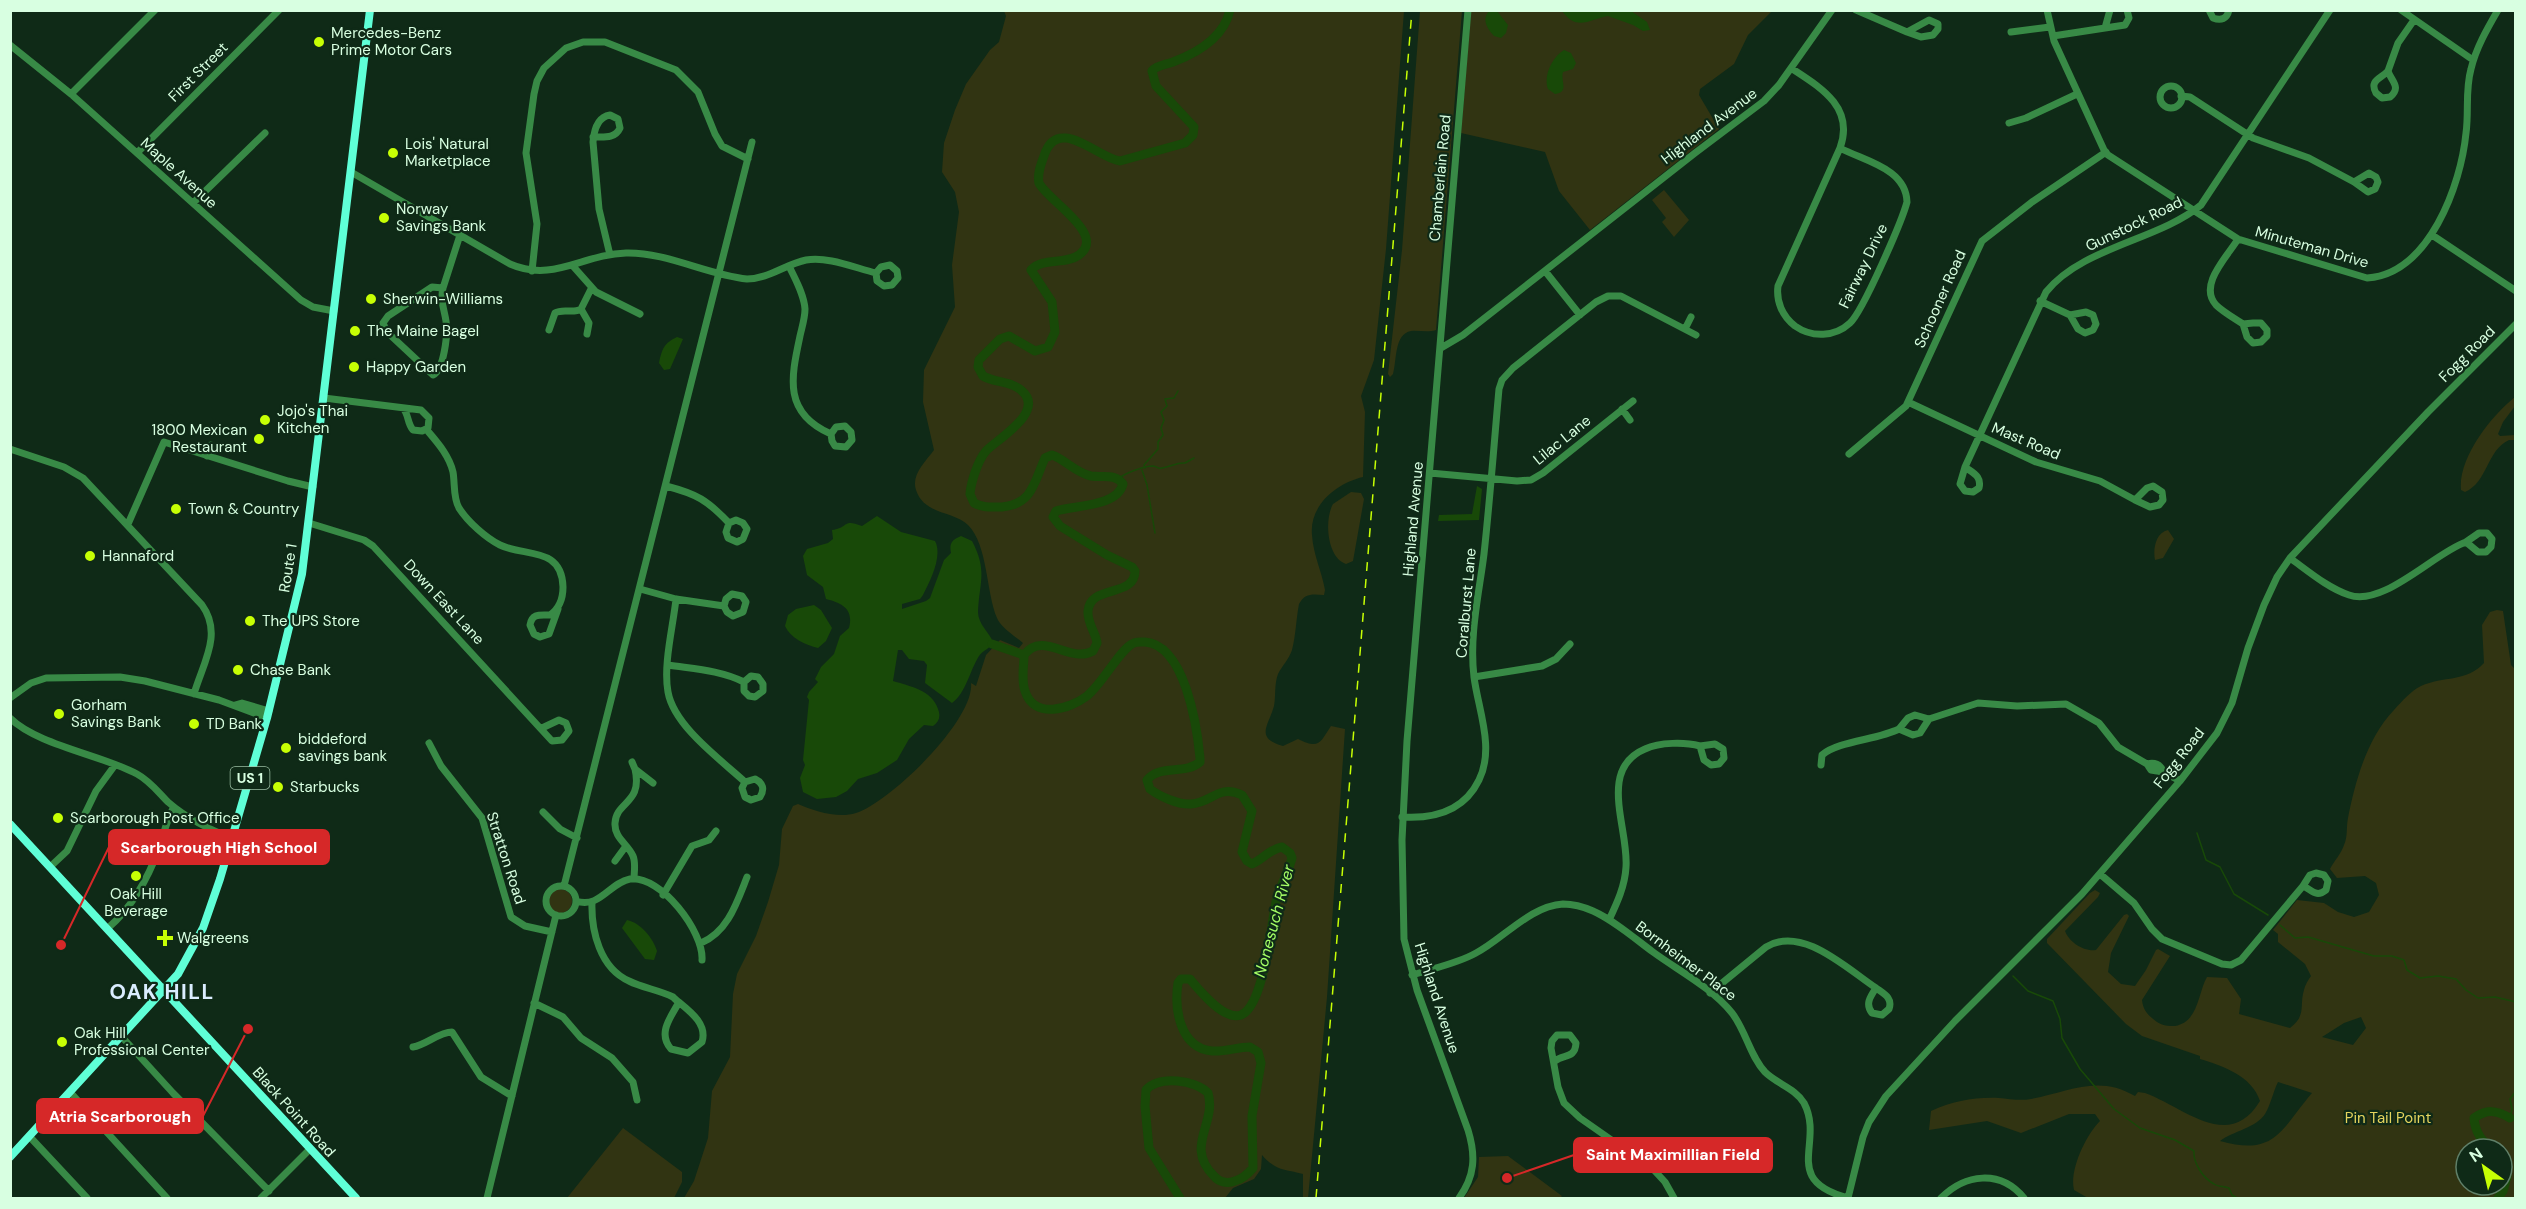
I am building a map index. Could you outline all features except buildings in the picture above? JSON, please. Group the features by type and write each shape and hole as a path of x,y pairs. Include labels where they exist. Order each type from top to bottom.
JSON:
{"main road":[{"name":"Route 1","path":"10,1157 178,974 199,937 233,838 297,600 309,522 370,10"},
{"name":"Black Point Road","path":"10,824 356,1198"}],"street":[{"path":"71,94 155,10"},
{"name":"First Street","path":"136,153 279,10"},
{"name":"Chamberlain Road","path":"1441,348 1468,10"},
{"name":"Highland Avenue","path":"1460,1198 1472,1175 1474,1157 1472,1142 1412,975 1405,947 1402,918 1402,818 1441,348 1463,335 1764,101 1791,68 1832,10"},
{"path":"1856,10 1907,32"},
{"path":"2048,10 2053,36 2077,93 2106,152"},
{"path":"2105,28 2110,10"},
{"path":"2053,36 2124,26 2129,20 2127,10"},
{"path":"2209,10 2211,16 2218,20 2226,17 2229,10"},
{"name":"Gunstock Road","path":"1965,467 2040,301 2053,284 2087,261 2193,211 2204,202 2330,10"},
{"path":"2401,10 2473,60"},
{"name":"Minuteman Drive","path":"2106,152 2238,239 2367,278 2383,276 2416,254 2432,235 2458,176 2466,137 2468,89 2473,60 2498,10"},
{"path":"2388,71 2398,43 2414,20"},
{"path":"2011,32 2050,27"},
{"path":"532,271 537,224 526,153 534,94 537,81 544,68 566,48 583,42 605,42 676,70 698,92 722,146 748,159"},
{"name":"Maple Avenue","path":"10,45 71,94 301,300 313,307 334,311"},
{"name":"Fairway Drive","path":"1791,68 1821,88 1837,106 1844,128 1840,148 1778,285 1778,301 1785,316 1797,328 1812,334 1838,331 1855,317 1907,202 1903,186 1892,173 1840,148"},
{"path":"2009,123 2026,118 2077,93"},
{"path":"2181,96 2194,100 2247,136 2309,158 2354,182"},
{"path":"193,203 265,133"},
{"path":"593,138 599,209 610,255"},
{"path":"564,886 752,142"},
{"name":"Schooner Road","path":"1849,454 1903,409 1908,402 1982,241 2024,207 2106,152"},
{"path":"351,172 510,264 532,271 549,271 610,255 640,254 754,279 804,260 819,259 876,273"},
{"path":"443,288 432,287 425,290 386,317 383,323 387,332 433,375 440,370 442,360 446,325 441,304 443,288 460,234"},
{"path":"2432,235 2516,291"},
{"path":"2238,239 2213,278 2209,289 2216,304 2243,324"},
{"path":"572,266 591,289 640,314"},
{"path":"789,266 802,296 805,310 793,370 793,392 803,414 818,428 831,434"},
{"path":"1545,271 1580,315"},
{"path":"549,330 552,317 557,311 575,312 581,309 591,289"},
{"name":"Coralburst Lane","path":"1402,818 1425,818 1447,812 1463,802 1478,783 1484,768 1486,748 1474,677 1473,634 1499,389 1502,380 1513,368 1603,297 1616,295 1696,335"},
{"path":"2040,301 2070,315"},
{"path":"581,309 589,323 587,334"},
{"path":"1685,329 1691,317"},
{"name":"Fogg Road","path":"1848,1198 1866,1130 1876,1110 1891,1090 2100,874 2180,781 2225,720 2264,605 2277,577 2290,558 2414,427 2516,324"},
{"path":"324,398 403,408 427,413 430,421 426,429 418,432 412,429 408,415 403,408"},
{"name":"Lilac Lane","path":"1430,473 1521,482 1534,479 1633,401"},
{"name":"Mast Road","path":"1908,402 2046,466 2100,481 2135,500"},
{"path":"1622,409 1630,420"},
{"path":"426,429 450,463 460,510 498,544 537,553 548,559 557,569 563,585 558,609 549,634 542,637 534,634 530,625 532,618 538,614 550,615 558,609"},
{"path":"128,524 164,442 313,487"},
{"path":"207,456 211,445"},
{"path":"10,449 78,474 199,600 211,620 212,639 194,694"},
{"path":"666,486 698,495 711,504 729,523"},
{"name":"Down East Lane","path":"309,522 364,540 374,546 542,728"},
{"path":"2290,558 2339,591 2350,596 2362,597 2385,590 2466,542"},
{"path":"640,589 676,599 724,606"},
{"path":"676,599 668,665 668,691 679,718 745,782"},
{"path":"1474,677 1542,666 1556,659 1570,644"},
{"path":"668,665 718,672 744,682"},
{"path":"10,698 31,683 46,678 127,678 268,714"},
{"path":"1821,765 1822,755 1831,749 1878,738 1899,729 1910,717 1918,716 1929,719 1978,703 2017,706 2066,704 2102,725 2118,747 2147,764 2151,770 2163,772 2180,781"},
{"path":"10,718 19,725 62,746 144,778 174,807 221,834 233,838"},
{"path":"1899,729 1913,735 1919,734 1929,719"},
{"name":"Stratton Road","path":"429,743 441,766 482,818 512,917 525,926 552,932"},
{"path":"1609,920 1621,890 1626,867 1618,791 1622,770 1630,759 1648,747 1677,744 1700,746"},
{"path":"51,866 67,851 96,791 115,765"},
{"path":"634,879 635,861 617,834 615,824 617,815 635,793 633,765 653,783"},
{"path":"108,928 118,919 139,891 154,861 174,807"},
{"path":"543,812 560,829 577,838"},
{"path":"663,894 692,846 708,840 716,831"},
{"path":"615,861 626,846"},
{"path":"2100,874 2134,903 2158,936 2208,959 2227,965 2241,960 2303,886"},
{"path":"701,943 715,935 724,926 747,877"},
{"path":"576,901 592,902 603,897 619,884 634,879 643,881 663,894 684,915 701,943 702,960"},
{"path":"564,886 572,890 576,901 571,912 556,915 548,909 546,899 550,890 564,886"},
{"path":"592,902 600,948 610,968 626,980 664,993 679,1002 697,1020 704,1032 702,1042 688,1053 671,1049 665,1039 666,1027 679,1002"},
{"name":"Bornheimer Place","path":"1412,975 1468,957 1550,907 1563,904 1592,910 1722,1002 1737,1021 1765,1072 1793,1091 1804,1104 1808,1115 1809,1167 1815,1181 1829,1193 1848,1198"},
{"path":"487,1198 556,915"},
{"path":"1710,993 1766,947 1775,942 1788,940 1801,942 1816,949 1876,988"},
{"path":"534,1005 568,1020 581,1038 612,1058 634,1084 637,1100"},
{"path":"413,1047 422,1045 445,1032 452,1032 481,1077 512,1096"},
{"path":"122,1037 269,1191"},
{"path":"1555,1061 1558,1087 1568,1107 1580,1118 1653,1169 1665,1182 1674,1198"},
{"path":"70,1092 167,1198"},
{"path":"30,1137 87,1198"},
{"path":"261,1198 309,1149"},
{"path":"1941,1198 1962,1182 1982,1177 2004,1182 2024,1198"}],"green space":[{"path":"1004,11 1404,11 1386,249 1374,360 1361,396 1365,412 1363,477 1335,490 1320,505 1315,514 1312,535 1324,583 1324,595 1309,595 1299,604 1292,650 1278,674 1274,706 1266,730 1269,739 1283,746 1298,739 1311,744 1319,743 1331,726 1345,729 1327,997 1308,1198 1303,1198 1303,1174 1276,1167 1262,1155 1261,1169 1254,1179 1233,1188 1225,1198 684,1198 694,1181 708,1138 712,1091 730,1057 733,994 737,974 756,936 768,902 779,865 782,829 793,806 798,804 826,813 849,815 871,806 888,794 908,777 945,738 969,699 971,683 976,686 986,655 1000,640 1019,648 1023,643 997,618 983,556 975,534 962,521 926,504 920,498 915,484 917,474 934,450 923,402 924,370 955,307 952,265 959,212 955,192 942,172 944,143 966,84 990,50 999,42 1006,16"},
{"path":"1420,11 1462,11 1436,330 1411,331 1402,337 1397,348 1393,374 1390,377 1388,374 1402,250"},
{"path":"1471,11 1772,11 1748,35 1734,64 1700,89 1699,95 1719,129 1590,230 1559,191 1545,152 1461,133"},
{"path":"1664,190 1689,220 1674,237 1662,222 1666,218 1652,200"},
{"path":"2515,397 2515,406 2503,422 2498,434 2500,436 2515,435 2515,440 2509,440 2501,445 2473,487 2465,492 2461,490 2461,478 2470,452 2496,415"},
{"path":"1351,492 1361,493 1364,499 1353,561 1346,564 1340,560 1331,547 1328,528 1333,504"},
{"path":"2168,530 2174,539 2163,558 2155,560 2154,552 2158,538"},
{"name":"Pin Tail Point","path":"2503,611 2511,665 2516,670 2515,1198 2088,1198 2074,1190 2073,1182 2080,1153 2089,1135 2100,1121 2095,1114 2069,1114 2021,1133 1987,1121 1929,1130 1931,1111 1956,1102 1990,1098 2027,1100 2096,1085 2108,1086 2135,1096 2138,1092 2145,1093 2189,1115 2220,1125 2234,1124 2248,1116 2260,1101 2256,1092 2244,1079 2236,1073 2200,1059 2200,1056 2142,1036 2126,1024 2047,943 2047,939 2095,890 2100,893 2098,897 2065,931 2078,945 2096,950 2127,914 2129,916 2111,953 2108,972 2121,984 2135,986 2156,950 2170,956 2142,1000 2147,1013 2157,1022 2166,1026 2175,1026 2189,1019 2197,1006 2207,977 2227,978 2241,999 2239,1014 2290,1028 2299,1019 2304,988 2311,976 2305,964 2278,942 2278,934 2273,930 2297,900 2324,903 2338,912 2354,917 2369,912 2379,895 2376,883 2365,876 2337,878 2330,869 2345,842 2351,804 2369,747 2385,721 2410,693 2429,683 2470,673 2484,663 2482,625 2490,612","holes":["2361,1017 2366,1028 2353,1045 2322,1037 2344,1023","2278,1082 2312,1093 2284,1128 2266,1142 2254,1145 2220,1141 2261,1119"]},
{"path":"560,889 565,890 571,896 571,906 565,912 560,913 555,912 549,906 548,901 549,896 555,890"},
{"path":"623,1128 682,1172 682,1182 674,1198 567,1198"},
{"path":"1508,1156 1562,1196 1560,1198 1464,1198 1478,1177 1479,1157"}],"shaded area":[{"path":"1489,11 1497,11 1508,25 1506,33 1501,38 1494,36 1486,24"},
{"path":"1562,11 1631,11 1647,22 1650,30 1643,31 1608,16 1578,23"},
{"path":"1564,50 1571,53 1576,63 1573,69 1563,72 1563,89 1560,93 1555,94 1548,89 1548,73 1556,57"},
{"path":"677,337 683,339 670,369 664,370 659,363 663,350 666,344"},
{"path":"1477,486 1482,489 1479,520 1438,521 1439,515 1472,514"},
{"path":"877,516 901,532 935,541 937,547 935,568 923,595 920,599 902,604 902,609 930,598 944,560 951,553 950,547 953,540 961,536 972,541 981,569 978,616 993,642 979,656 964,687 952,703 925,683 927,665 924,661 909,659 902,650 898,650 893,681 913,687 931,697 939,712 938,721 933,726 924,725 909,739 897,760 877,773 858,779 847,791 836,797 817,799 803,792 800,778 805,765 803,760 809,700 807,697 818,682 815,679 821,667 834,654 840,636 849,628 850,616 842,605 826,599 823,587 807,575 803,556 807,549 828,543 833,539 832,530 848,523 862,526"},
{"path":"814,605 821,610 832,628 826,641 818,648 794,637 785,626 788,615 796,609"},
{"path":"627,920 642,928 653,941 657,951 654,960 645,959 622,928"}],"waterway":[{"name":"Nonesuch River","path":"1180,1198 1149,1148 1145,1106 1146,1090 1159,1082 1177,1081 1195,1085 1208,1093 1209,1115 1201,1145 1202,1155 1205,1165 1216,1178 1223,1182 1232,1182 1242,1178 1253,1168 1252,1116 1261,1063 1258,1052 1250,1047 1212,1051 1193,1043 1186,1035 1179,1015 1178,983 1181,979 1190,979 1213,1004 1227,1014 1241,1015 1249,1008 1261,981 1276,902 1292,858 1290,853 1282,847 1252,864 1247,861 1242,852 1252,811 1242,795 1227,792 1198,803 1186,804 1169,800 1150,789 1147,780 1152,775 1187,768 1200,762 1196,727 1186,689 1170,657 1159,647 1145,642 1132,644 1087,696 1062,708 1044,709 1036,706 1025,691 1024,655 1031,648 1040,646 1075,654 1093,651 1097,643 1088,615 1091,603 1096,597 1128,585 1133,579 1135,571 1132,567 1107,555 1060,526 1053,517 1056,511 1094,504 1113,497 1123,484 1113,477 1086,474 1052,455 1045,458 1035,483 1026,497 1012,505 984,506 974,503 970,494 975,471 983,455 1017,425 1028,408 1028,399 1018,388 983,376 978,367 979,360 1000,339 1009,336 1035,351 1048,347 1055,332 1052,302 1031,270 1047,262 1073,258 1086,247 1086,237 1081,228 1039,183 1041,166 1050,144 1058,139 1068,138 1120,161 1185,143 1193,135 1194,127 1156,86 1152,71 1191,54 1208,43 1222,28 1230,10"},
{"path":"1145,468 1144,465 1158,449 1158,442 1163,435 1161,428 1164,420 1161,412 1167,406 1165,399 1174,398 1178,391"},
{"path":"1118,479 1140,469 1185,463 1194,458"},
{"path":"1142,470 1147,485 1155,533"},
{"path":"992,644 1024,655"},
{"path":"2197,833 2206,860 2220,867 2234,894 2268,915"},
{"path":"2280,925 2295,938 2308,937 2374,956 2392,956 2404,960 2407,970 2420,978 2438,976 2456,979 2478,998 2495,997 2516,1002"},
{"path":"2013,976 2028,991 2053,1001 2060,1019 2062,1038 2080,1069 2114,1109 2140,1128 2175,1140 2194,1151 2197,1165 2206,1178 2216,1185 2229,1188 2232,1195 2237,1198"},
{"path":"2510,1118 2512,1109 2510,1099 2516,1091"},
{"path":"2481,1137 2474,1118 2483,1113 2492,1112 2510,1118"}],"railway":[{"path":"1316,1198 1412,10"}],"place":[{"name":"Mercedes-Benz Prime Motor Cars","path":"319,42"},
{"name":"Lois' Natural Marketplace","path":"393,153"},
{"name":"Norway Savings Bank","path":"384,218"},
{"name":"Sherwin-Williams","path":"371,299"},
{"name":"The Maine Bagel","path":"355,331"},
{"name":"Happy Garden","path":"354,367"},
{"name":"Jojo's Thai Kitchen","path":"265,420"},
{"name":"1800 Mexican Restaurant","path":"259,439"},
{"name":"Town & Country","path":"176,509"},
{"name":"Hannaford","path":"90,556"},
{"name":"The UPS Store","path":"250,621"},
{"name":"Chase Bank","path":"238,670"},
{"name":"Gorham Savings Bank","path":"59,714"},
{"name":"TD Bank","path":"194,724"},
{"name":"biddeford savings bank","path":"286,748"},
{"name":"Starbucks","path":"278,787"},
{"name":"Scarborough Post Office","path":"58,818"},
{"name":"Oak Hill Beverage","path":"136,876"},
{"name":"Walgreens","path":"165,938"},
{"name":"Scarborough High School","path":"61,945"},
{"name":"Atria Scarborough","path":"248,1029"},
{"name":"Oak Hill Professional Center","path":"62,1042"},
{"name":"Saint Maximillian Field","path":"1507,1178"}],"district":[{"name":"OAK HILL","path":"162,992"}]}
